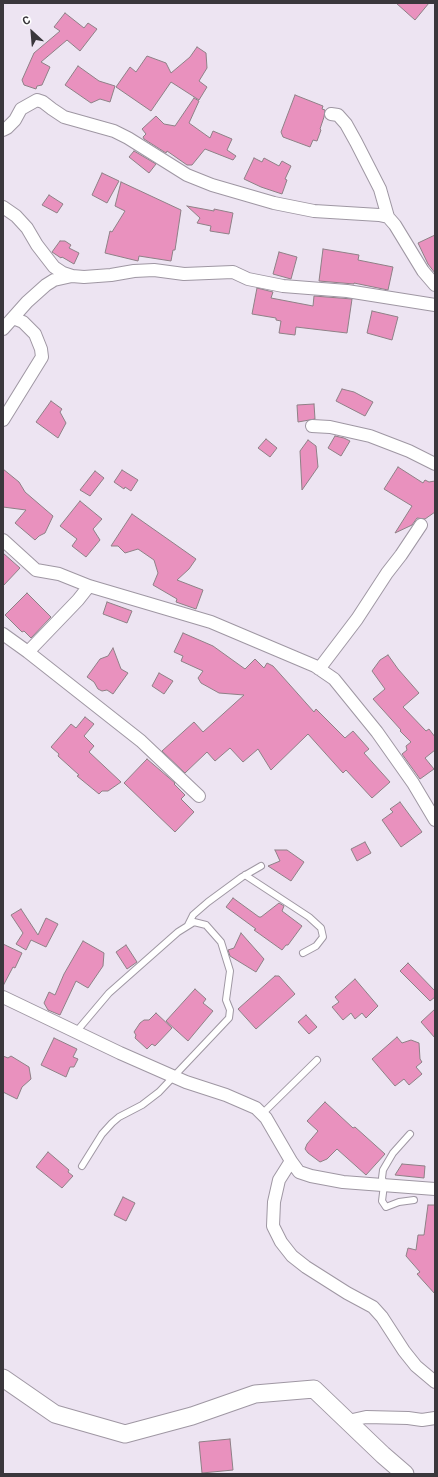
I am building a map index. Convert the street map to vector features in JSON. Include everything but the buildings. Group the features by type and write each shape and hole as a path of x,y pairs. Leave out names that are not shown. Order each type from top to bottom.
{"street":[{"path":"3,130 15,120 21,109 37,100 43,102 64,117 114,131 133,141 187,175 212,185 274,203 307,210 388,217"},
{"path":"331,114 338,115 346,124 380,189 388,217 395,225 423,271 435,285"},
{"path":"3,207 16,216 27,228 37,245 54,267 63,273 72,276 84,277 154,270 184,274 233,272 248,279 283,286 347,291 435,305"},
{"path":"3,329 46,285 54,280 72,276"},
{"path":"3,420 42,357 41,349 35,334 23,322 13,318"},
{"path":"312,426 330,426 370,436 410,451 435,464"},
{"path":"319,669 357,619 421,525"},
{"path":"3,540 36,570 59,574 89,586 211,622 319,669 334,679 377,732 413,783 435,820"},
{"path":"28,652 78,600 89,586"},
{"path":"3,634 28,652 140,741 199,796"},
{"path":"3,997 120,1054 174,1077 226,1095 256,1108 266,1118 299,1172 311,1176 343,1182 435,1189"},
{"path":"291,1161 279,1180 274,1202 273,1226 281,1242 292,1256 306,1267 372,1307 382,1317 404,1351 416,1366 435,1382"},
{"path":"3,1378 55,1414 125,1434 192,1416 255,1394 314,1389 405,1474"},
{"path":"348,1421 366,1417 408,1418 422,1420 435,1418"}],"lane":[{"path":"187,926 193,915 208,902 245,875 261,866"},
{"path":"245,875 266,888 291,907 309,917 321,928 323,937 316,946 303,953"},
{"path":"76,1032 109,994 178,932 187,926 194,922 206,925 221,942 230,971 226,1000 230,1010 229,1018 159,1092 142,1105 119,1117 112,1123 102,1134 82,1166"},
{"path":"262,1114 317,1060"},
{"path":"410,1134 393,1153 383,1170 382,1178 384,1185 382,1201 386,1207 399,1202 414,1200"}]}
